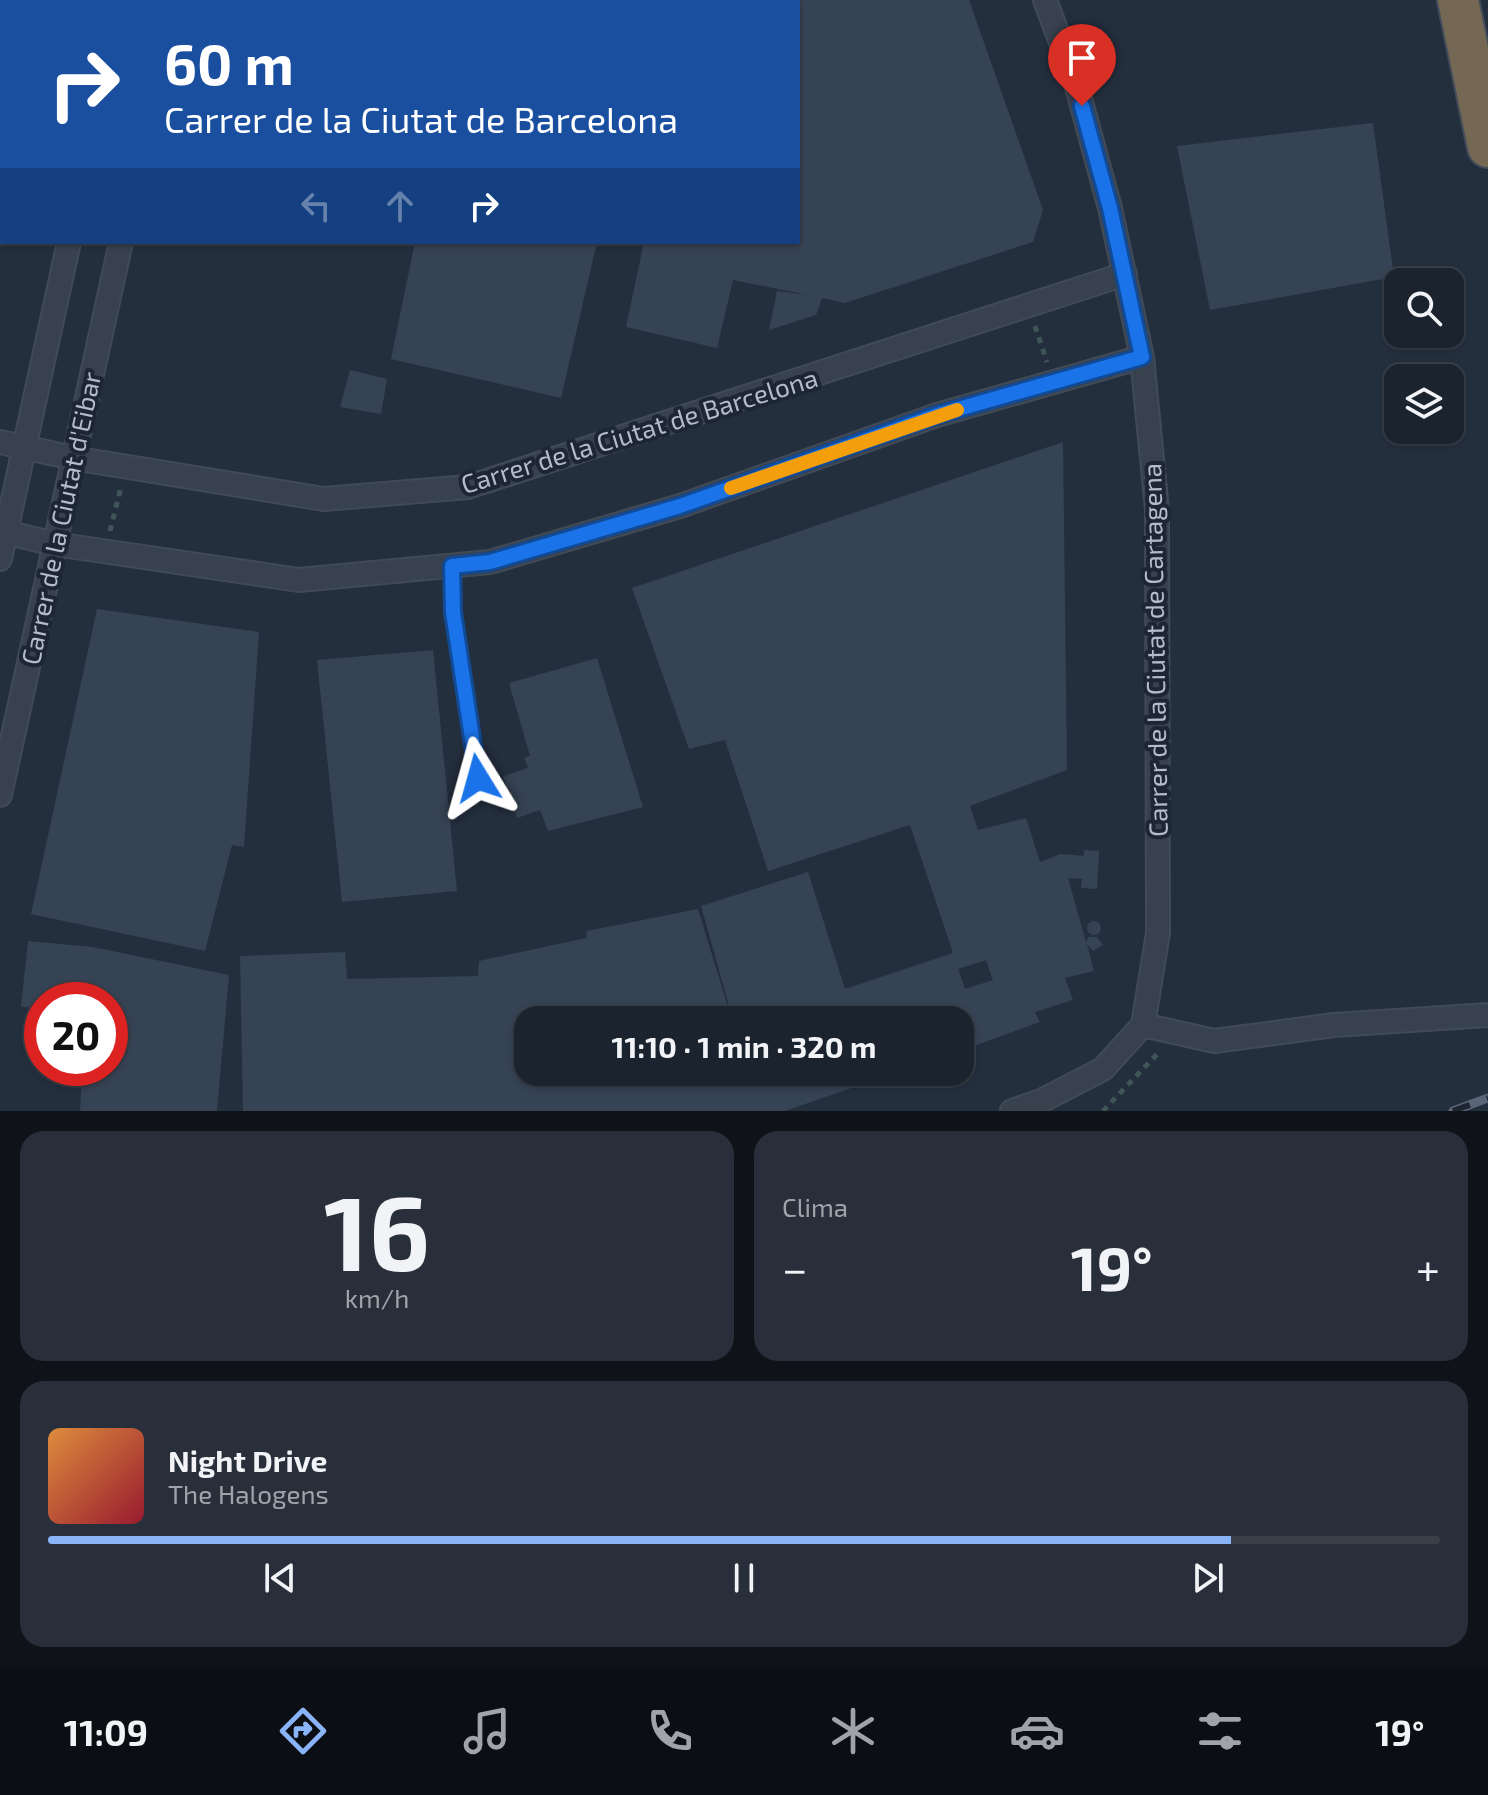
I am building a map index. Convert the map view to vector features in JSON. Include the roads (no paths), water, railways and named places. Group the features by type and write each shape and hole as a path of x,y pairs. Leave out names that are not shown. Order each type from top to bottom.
{"highway":[{"path":"1458,0 1488,147"}],"street":[{"name":"Carrer de la Ciutat de Cartagena","path":"1045,0 1075,80 1125,274 1142,357 1157,510 1158,933 1143,1025"},
{"name":"Carrer de la Ciutat d'Eibar","path":"0,559 3,532 69,244"},
{"name":"Carrer de la Ciutat d'Eibar","path":"0,795 121,244"},
{"name":"Carrer de la Ciutat de Barcelona","path":"0,442 73,458 324,499 468,487 1125,274"},
{"path":"3,532 55,544 299,580 490,562 680,506 937,415 1142,357"},
{"path":"1012,1111 1041,1101 1103,1069 1143,1025 1214,1041 1334,1025 1488,1015"}],"lane":[{"path":"452,566 453,612 478,778"}],"railway":[{"path":"1453,1111 1488,1098"}]}
